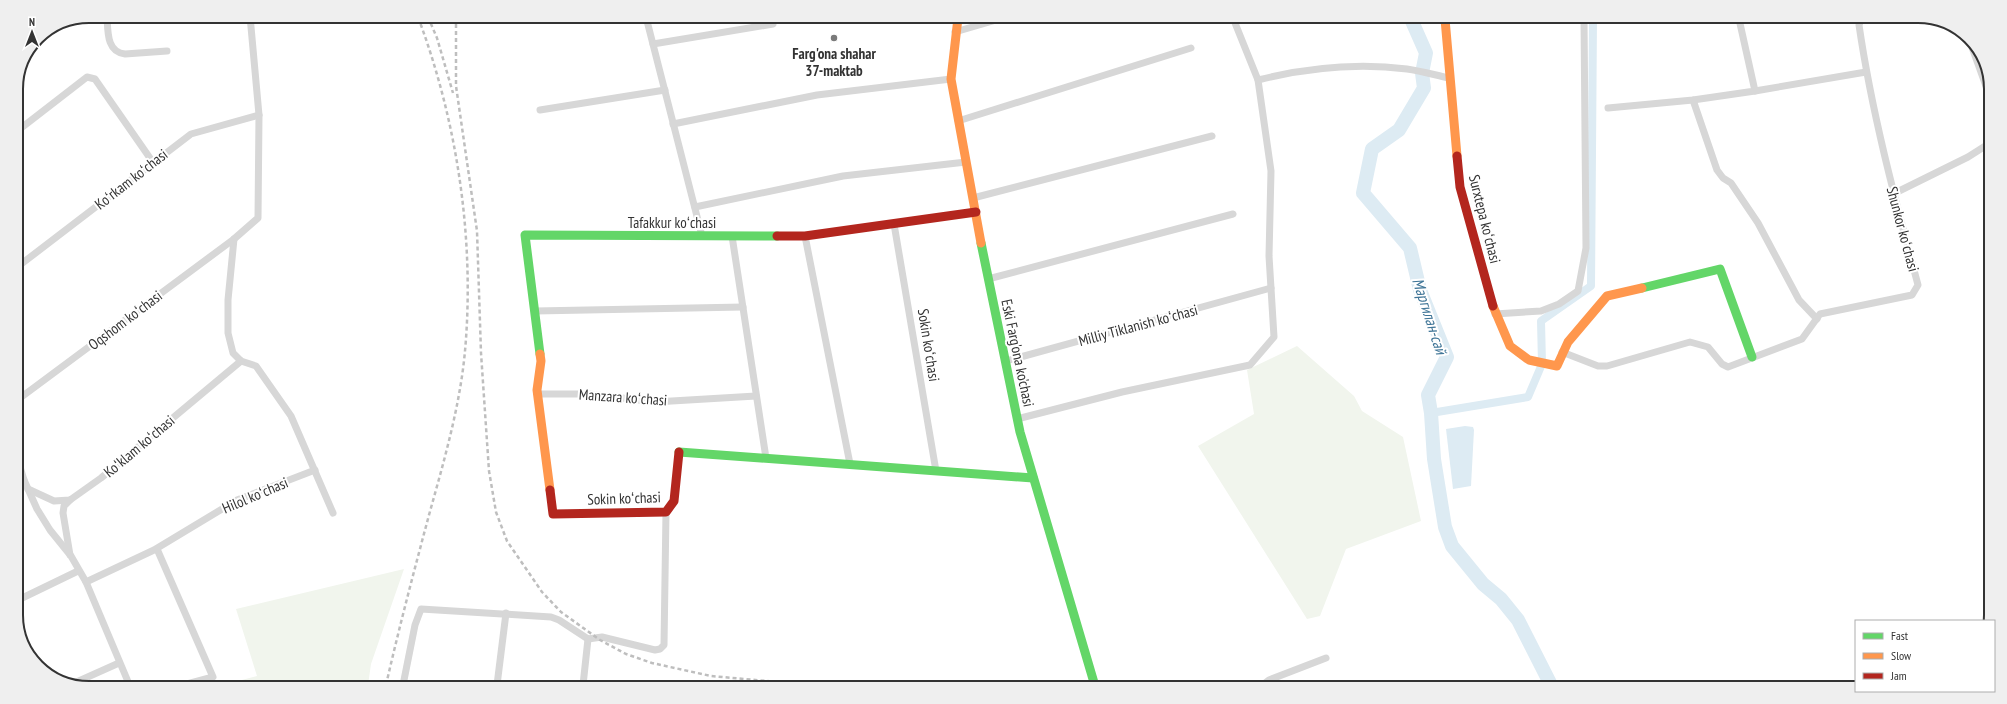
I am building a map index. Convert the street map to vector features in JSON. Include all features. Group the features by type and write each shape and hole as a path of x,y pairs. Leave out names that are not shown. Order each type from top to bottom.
{"street":[{"path":"108,23 110,44 119,52 125,54 167,51"},
{"name":"Oqshom koʻchasi","path":"23,396 234,239 258,218 259,115 251,23"},
{"path":"648,23 702,236"},
{"name":"Eski Farg'ona ko'chasi","path":"957,23 951,78 988,279 1018,419 1033,478 1094,681"},
{"path":"955,32 986,23"},
{"path":"1018,419 1122,392 1250,365 1274,337 1269,256 1271,171 1258,80 1235,23"},
{"name":"Surxtepa koʻchasi","path":"1445,23 1449,78 1460,187 1496,314 1510,346 1533,361 1557,366 1562,352"},
{"path":"1496,314 1541,311 1559,304 1578,291 1586,248 1584,23"},
{"path":"1741,23 1754,91"},
{"name":"Shunkor koʻchasi","path":"1816,319 1820,314 1912,295 1918,285 1893,194 1866,72 1860,23"},
{"path":"653,44 774,24"},
{"path":"958,121 1191,48"},
{"path":"1976,57 1983,79"},
{"path":"1258,80 1290,72 1331,68 1387,67 1449,78"},
{"path":"1608,108 1693,100 1866,72"},
{"path":"23,127 87,77 95,79 152,161"},
{"path":"673,124 817,96 951,78"},
{"path":"540,110 665,90"},
{"path":"1693,100 1717,170 1723,178 1731,183 1758,223 1799,300 1816,319 1802,339 1728,367 1722,364 1708,347 1690,342 1607,366 1598,366 1562,352 1582,324 1607,296 1720,269 1752,357"},
{"name":"Koʻrkam koʻchasi","path":"23,262 152,161 191,134 259,115"},
{"path":"973,198 1212,136"},
{"path":"1893,194 1968,157 1984,146"},
{"path":"695,207 843,176 966,162"},
{"name":"Tafakkur koʻchasi","path":"537,394 541,361 525,235 805,236 976,212"},
{"path":"988,279 1233,214"},
{"name":"Sokin koʻchasi","path":"894,224 936,471"},
{"path":"732,236 766,458"},
{"path":"805,236 850,464"},
{"path":"234,239 228,300 228,333 233,353 241,361 256,366 291,416 333,513"},
{"name":"Milliy Tiklanish koʻchasi","path":"1006,361 1271,288"},
{"path":"535,311 743,307"},
{"name":"Koʻklam koʻchasi","path":"70,500 101,478 241,361"},
{"name":"Sokin koʻchasi","path":"537,394 553,514 666,512 674,501 678,452 1033,478"},
{"name":"Manzara koʻchasi","path":"537,394 589,394 655,402 756,396"},
{"name":"Hilol koʻchasi","path":"86,582 157,549 237,500 315,470"},
{"path":"23,477 50,530 71,556 78,571 86,582 128,681"},
{"path":"28,489 54,501 70,500"},
{"path":"70,500 64,506 63,513 71,556"},
{"path":"404,681 415,625 421,609 506,613 556,618 588,639 602,637 654,650 660,650 664,646 666,512"},
{"path":"157,549 213,677 198,681"},
{"path":"23,598 78,571"},
{"path":"498,681 506,613"},
{"path":"583,681 588,639"},
{"path":"1268,681 1326,658"},
{"path":"80,680 119,662"}],"shaded area":[{"path":"1297,346 1354,396 1362,411 1403,437 1421,521 1346,549 1320,616 1307,619 1198,446 1254,414 1247,370"},
{"path":"1465,426 1473,427 1474,430 1471,486 1453,489 1446,429"},
{"path":"404,569 371,664 369,681 238,681 257,676 236,609"}],"waterway":[{"name":"Маргилан-сай","path":"1413,23 1426,53 1422,73 1424,88 1399,130 1372,149 1363,193 1410,248 1420,290 1447,357 1428,395 1431,413 1434,459 1445,527 1452,546 1483,584 1501,599 1518,620 1549,681"},
{"path":"1431,413 1528,397 1542,364 1541,321 1591,286 1593,23"}],"railway":[{"path":"387,681 423,536 446,454 463,372 465,351 467,266 465,224 460,181 453,139 443,97 432,57 420,23"},
{"path":"431,23 437,38 453,93"},
{"path":"456,23 456,86 477,231 481,353 489,471 496,512 507,541 542,592 561,612 600,640 626,654 652,663 711,676 766,681"}],"traffic: fast":[{"path":"540,354 525,235 777,236"},
{"path":"981,243 1020,432 1094,681"},
{"path":"1642,288 1720,269 1752,357"},
{"path":"679,452 1033,478"}],"traffic: slow":[{"path":"957,23 951,79 981,243"},
{"path":"1445,23 1457,156"},
{"path":"1493,306 1510,346 1529,360 1557,366 1568,342 1607,296 1642,288"},
{"path":"540,354 541,361 537,390 550,490"}],"traffic: jam":[{"path":"1457,156 1460,187 1493,306"},
{"path":"777,236 805,236 976,212"},
{"path":"550,490 553,514 666,512 674,501 679,452"}],"place":[{"name":"Farg'ona shahar 37-maktab","path":"834,38"}]}
